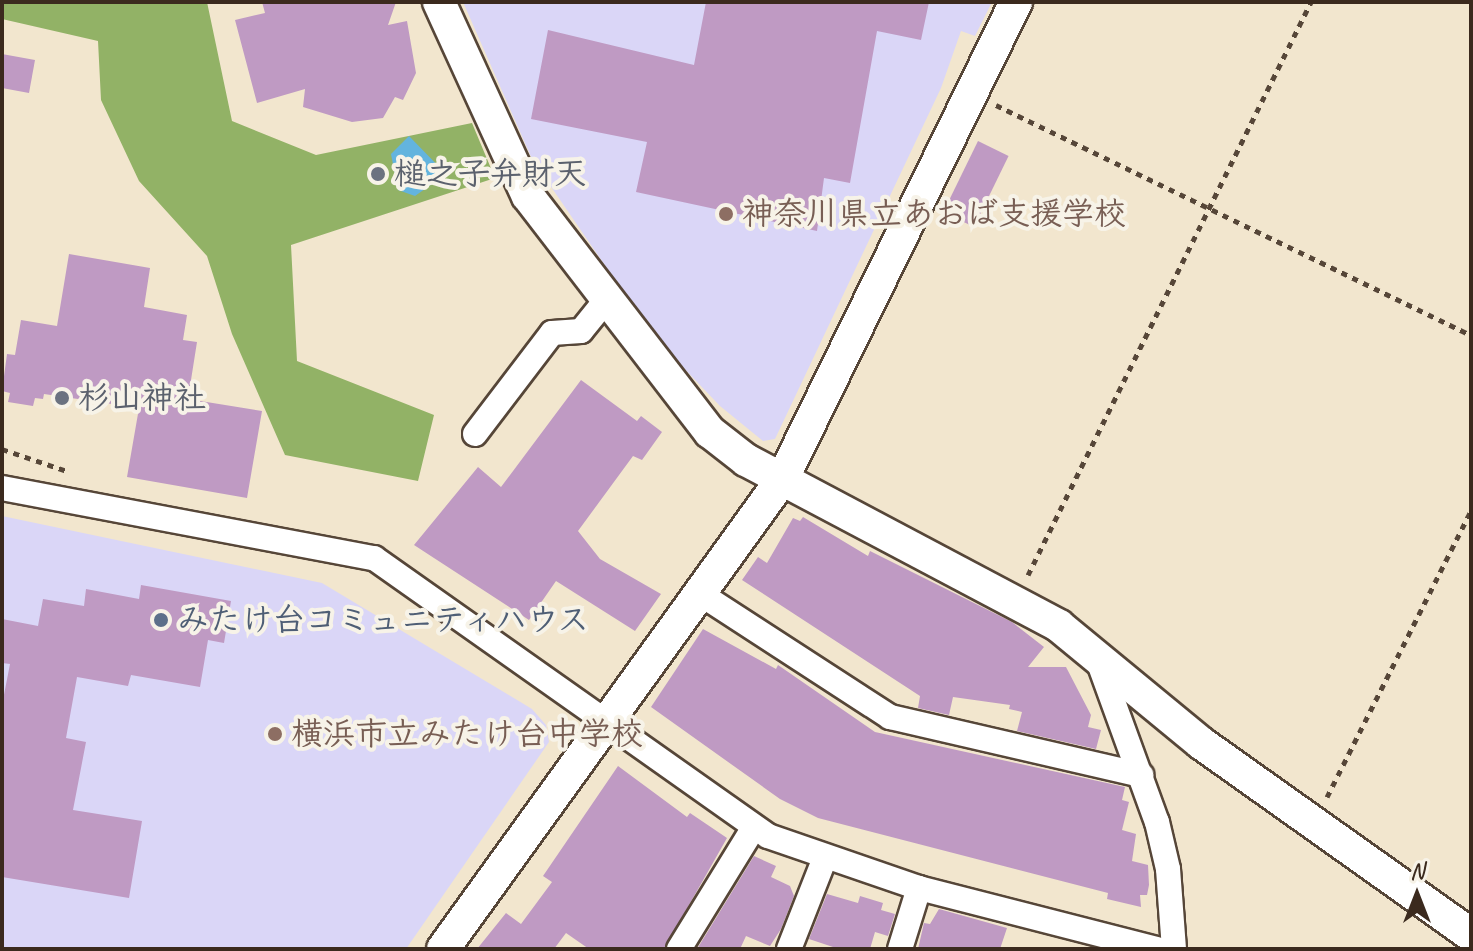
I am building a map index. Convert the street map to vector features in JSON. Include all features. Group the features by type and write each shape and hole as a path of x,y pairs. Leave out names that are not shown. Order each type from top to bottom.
{"street":[{"path":"439,2 528,196 710,432 746,460 1059,626 1099,663 1471,935"},
{"path":"443,949 783,478 1016,2"},
{"path":"475,434 552,333 581,331 606,300"},
{"path":"2,488 374,558 754,827 824,860 919,888 1156,949"},
{"path":"699,593 890,717 1141,775"},
{"path":"1099,663 1141,775 1168,869 1174,949"},
{"path":"679,949 754,827"},
{"path":"789,949 824,860"},
{"path":"900,949 919,888"}],"path":[{"path":"1016,601 1311,2"},
{"path":"973,94 1471,335"},
{"path":"1314,823 1471,511"}],"shaded area":[{"name":"神奈川県立あおば支援学校","path":"463,2 992,2 975,36 961,31 941,88 775,439 763,441 720,406 654,337 532,159"},
{"name":"横浜市立みたけ台中学校","path":"2,516 322,583 532,709 546,725 549,742 406,949 2,949"}],"green space":[{"path":"2,2 207,2 232,121 316,155 472,123 495,178 291,245 297,361 434,415 418,481 285,455 232,334 207,256 139,181 101,100 98,41 2,19"}],"water":[{"path":"409,136 446,174 415,196 398,190 391,154"}],"building":[{"path":"262,2 396,2 388,25 407,21 416,73 403,100 395,97 383,118 352,122 303,107 305,89 257,103 235,20 265,13"},
{"path":"706,2 929,2 921,40 877,31 850,183 824,178 817,231 636,192 647,142 531,119 548,30 694,65"},
{"path":"2,54 35,60 29,93 2,88"},
{"path":"978,141 1009,156 974,227 943,212"},
{"path":"69,254 150,268 144,307 187,315 183,340 197,342 188,399 262,411 247,498 127,477 139,408 44,394 43,399 35,398 33,406 8,402 10,393 2,391 7,354 15,355 21,320 57,326"},
{"path":"581,380 637,421 641,416 662,432 642,460 633,456 578,531 600,559 661,594 635,631 556,581 529,620 414,545 478,467 501,487"},
{"path":"803,517 868,556 870,551 1012,622 1044,647 1028,667 1066,667 1091,715 1088,727 1101,730 1096,749 1017,731 1022,712 1009,709 1010,705 953,697 949,715 918,708 920,696 742,580 758,557 767,563 793,518 800,521"},
{"path":"141,585 231,601 224,643 208,640 200,687 131,675 128,686 77,677 66,738 86,742 73,810 142,821 129,898 2,877 2,705 10,664 2,663 2,619 38,626 43,599 84,606 86,589 139,599"},
{"path":"703,629 776,669 778,665 875,732 1125,787 1122,800 1129,802 1122,830 1136,834 1132,861 1148,865 1149,885 1147,895 1140,895 1141,907 1107,899 1108,893 818,818 780,799 651,707"},
{"path":"618,766 687,817 690,813 727,838 664,949 589,949 566,933 554,949 477,949 506,913 521,924 552,882 543,876"},
{"path":"754,856 776,866 771,877 790,886 794,896 781,929 770,946 746,936 740,949 697,949"},
{"path":"827,894 858,903 860,896 883,903 881,910 895,914 888,936 875,932 870,949 839,949 809,939"},
{"path":"939,909 1007,928 1000,949 918,949 924,923 930,924"}],"place":[{"name":"槌之子弁財天","path":"378,174"},
{"name":"神奈川県立あおば支援学校","path":"726,214"},
{"name":"杉山神社","path":"62,398"},
{"name":"みたけ台コミュニティハウス","path":"161,620"},
{"name":"横浜市立みたけ台中学校","path":"275,734"}]}
